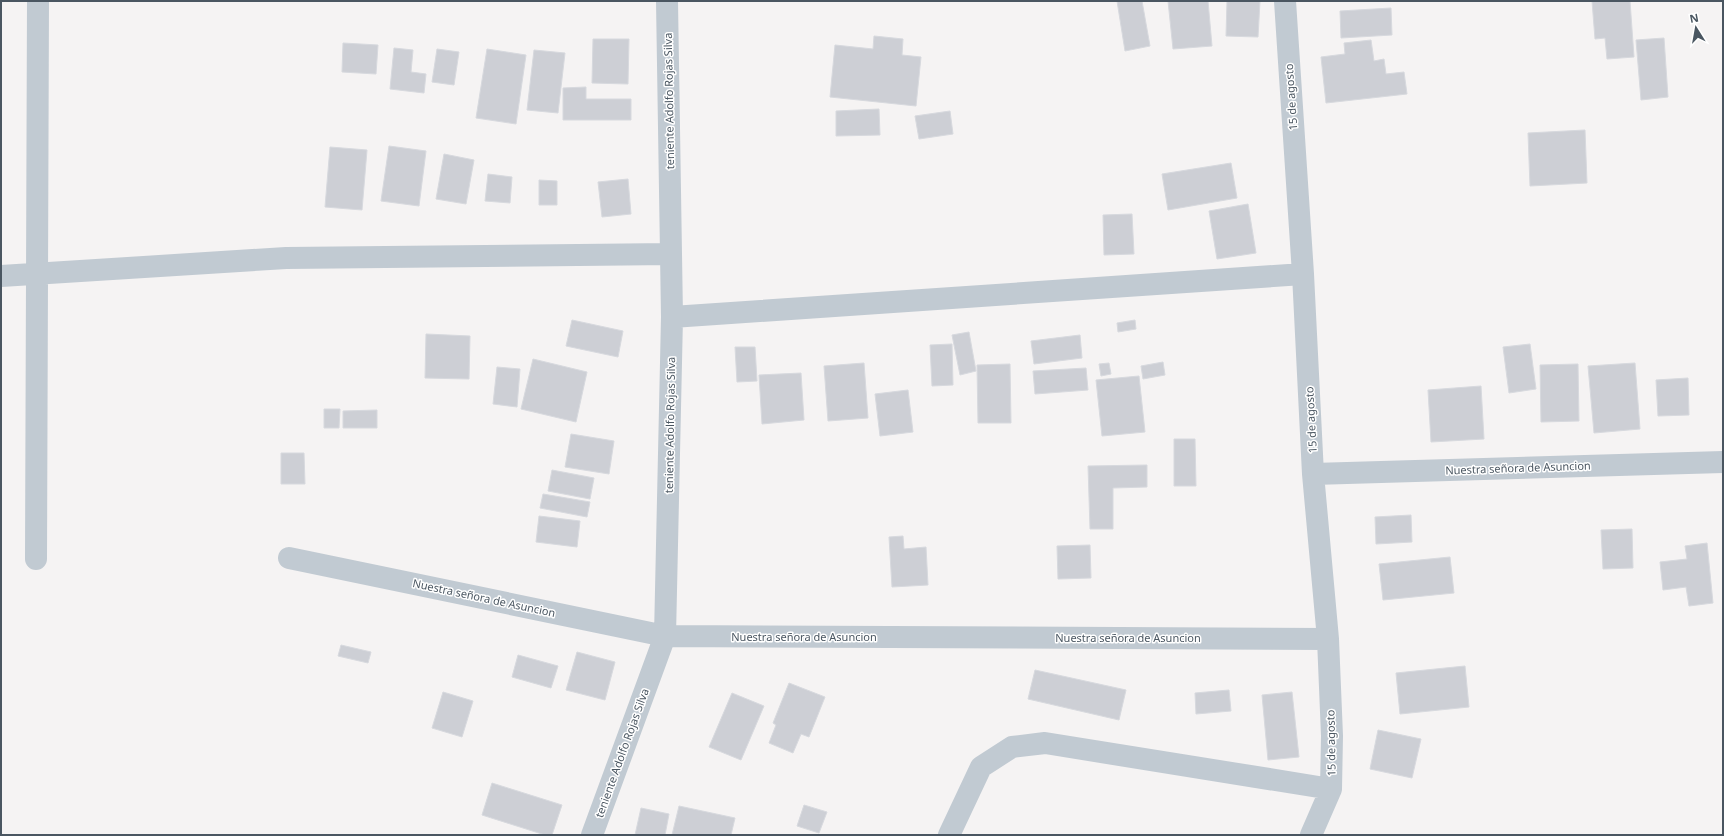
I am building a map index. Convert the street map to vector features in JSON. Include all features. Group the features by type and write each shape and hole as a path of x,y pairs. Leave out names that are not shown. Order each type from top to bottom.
{"street":[{"path":"36,559 38,1"},
{"name":"teniente Adolfo Rojas Silva","path":"592,835 665,636 672,316 667,1"},
{"name":"15 de agosto","path":"1285,1 1303,274 1313,474 1328,639 1332,736 1331,789 1311,835"},
{"path":"1,276 286,258 671,254"},
{"path":"672,316 1303,274"},
{"name":"Nuestra señora de Asuncion","path":"1313,474 1723,462"},
{"name":"Nuestra señora de Asuncion","path":"289,558 665,636 1328,639"},
{"path":"949,835 981,767 1012,747 1045,743 1331,789"}],"building":[{"path":"1117,1 1142,1 1150,46 1125,51"},
{"path":"1168,1 1208,1 1212,46 1173,49"},
{"path":"1227,1 1260,1 1258,37 1226,36"},
{"path":"1592,1 1630,1 1634,57 1607,59 1605,38 1595,39"},
{"path":"1391,8 1392,35 1341,38 1340,11"},
{"path":"874,36 903,39 902,55 921,57 916,106 830,97 835,45 873,49"},
{"path":"1664,38 1668,97 1641,100 1636,40"},
{"path":"593,39 629,39 628,84 592,83"},
{"path":"1371,40 1374,61 1384,59 1386,74 1404,72 1407,94 1326,103 1321,57 1345,54 1344,43"},
{"path":"343,43 378,45 376,74 342,72"},
{"path":"394,48 413,50 411,72 426,74 424,93 390,89"},
{"path":"437,49 459,52 454,85 432,82"},
{"path":"487,49 526,55 516,124 476,118"},
{"path":"534,50 565,53 558,113 527,110"},
{"path":"586,87 586,99 631,99 631,120 563,120 563,88"},
{"path":"879,109 880,135 836,136 836,111"},
{"path":"950,111 953,134 919,139 915,116"},
{"path":"1585,130 1587,183 1530,186 1528,133"},
{"path":"389,146 426,151 419,206 381,201"},
{"path":"330,147 367,150 362,210 325,207"},
{"path":"444,154 474,160 466,204 436,199"},
{"path":"1231,163 1237,198 1168,210 1162,174"},
{"path":"488,174 512,177 510,203 485,201"},
{"path":"628,179 631,214 602,217 598,182"},
{"path":"539,180 557,181 557,205 539,205"},
{"path":"1248,204 1256,253 1217,259 1209,211"},
{"path":"1132,214 1134,254 1104,255 1103,215"},
{"path":"572,320 623,331 618,357 566,346"},
{"path":"1135,320 1136,329 1118,332 1117,323"},
{"path":"969,332 976,371 960,375 952,335"},
{"path":"426,334 470,336 469,379 425,378"},
{"path":"1080,335 1082,358 1034,364 1031,341"},
{"path":"952,344 953,385 932,386 930,345"},
{"path":"1530,344 1536,389 1509,393 1503,347"},
{"path":"735,347 755,347 757,381 737,382"},
{"path":"533,359 587,372 576,422 521,409"},
{"path":"1163,362 1165,375 1143,379 1141,366"},
{"path":"864,363 868,418 828,421 824,366"},
{"path":"1109,363 1111,374 1101,376 1099,364"},
{"path":"1635,363 1640,429 1594,433 1588,366"},
{"path":"1010,364 1011,423 978,423 977,365"},
{"path":"1578,364 1579,421 1541,422 1540,365"},
{"path":"497,367 520,369 517,407 493,404"},
{"path":"1086,368 1088,390 1035,394 1033,371"},
{"path":"801,373 804,420 762,424 759,375"},
{"path":"1139,376 1145,432 1102,436 1096,380"},
{"path":"1688,378 1689,415 1658,416 1656,380"},
{"path":"1481,386 1484,439 1431,442 1428,390"},
{"path":"908,390 913,432 880,436 875,394"},
{"path":"324,409 340,409 339,428 324,428"},
{"path":"377,410 377,428 343,428 343,411"},
{"path":"571,434 614,441 609,474 565,467"},
{"path":"1174,439 1195,439 1196,486 1174,486"},
{"path":"281,453 304,453 305,484 281,484"},
{"path":"1147,465 1147,487 1113,488 1113,529 1090,529 1088,466"},
{"path":"552,470 594,478 590,499 548,491"},
{"path":"543,494 590,502 587,517 540,508"},
{"path":"1411,515 1412,542 1376,544 1375,517"},
{"path":"539,516 580,521 577,547 536,542"},
{"path":"1632,529 1633,568 1603,569 1601,530"},
{"path":"903,536 904,549 926,547 928,585 892,587 889,537"},
{"path":"1707,543 1713,603 1689,606 1686,587 1663,590 1660,562 1687,559 1685,546"},
{"path":"1090,545 1091,578 1058,579 1057,546"},
{"path":"1450,557 1454,593 1383,600 1379,564"},
{"path":"341,645 371,652 368,663 338,656"},
{"path":"577,652 615,662 605,700 566,690"},
{"path":"518,655 558,666 551,688 512,677"},
{"path":"1465,666 1469,707 1400,714 1396,673"},
{"path":"1035,670 1126,690 1119,720 1028,699"},
{"path":"789,683 825,697 809,737 801,734 793,753 769,743 776,725 773,723"},
{"path":"1229,690 1231,711 1196,714 1195,693"},
{"path":"443,692 473,701 462,737 432,728"},
{"path":"1292,692 1299,757 1268,760 1262,695"},
{"path":"732,693 764,706 741,760 709,747"},
{"path":"1378,730 1421,739 1412,778 1370,769"},
{"path":"492,783 562,805 552,835 545,835 482,815"},
{"path":"804,805 827,812 819,833 797,826"},
{"path":"679,806 735,818 731,835 672,835"},
{"path":"641,808 669,814 665,835 635,835"}]}
